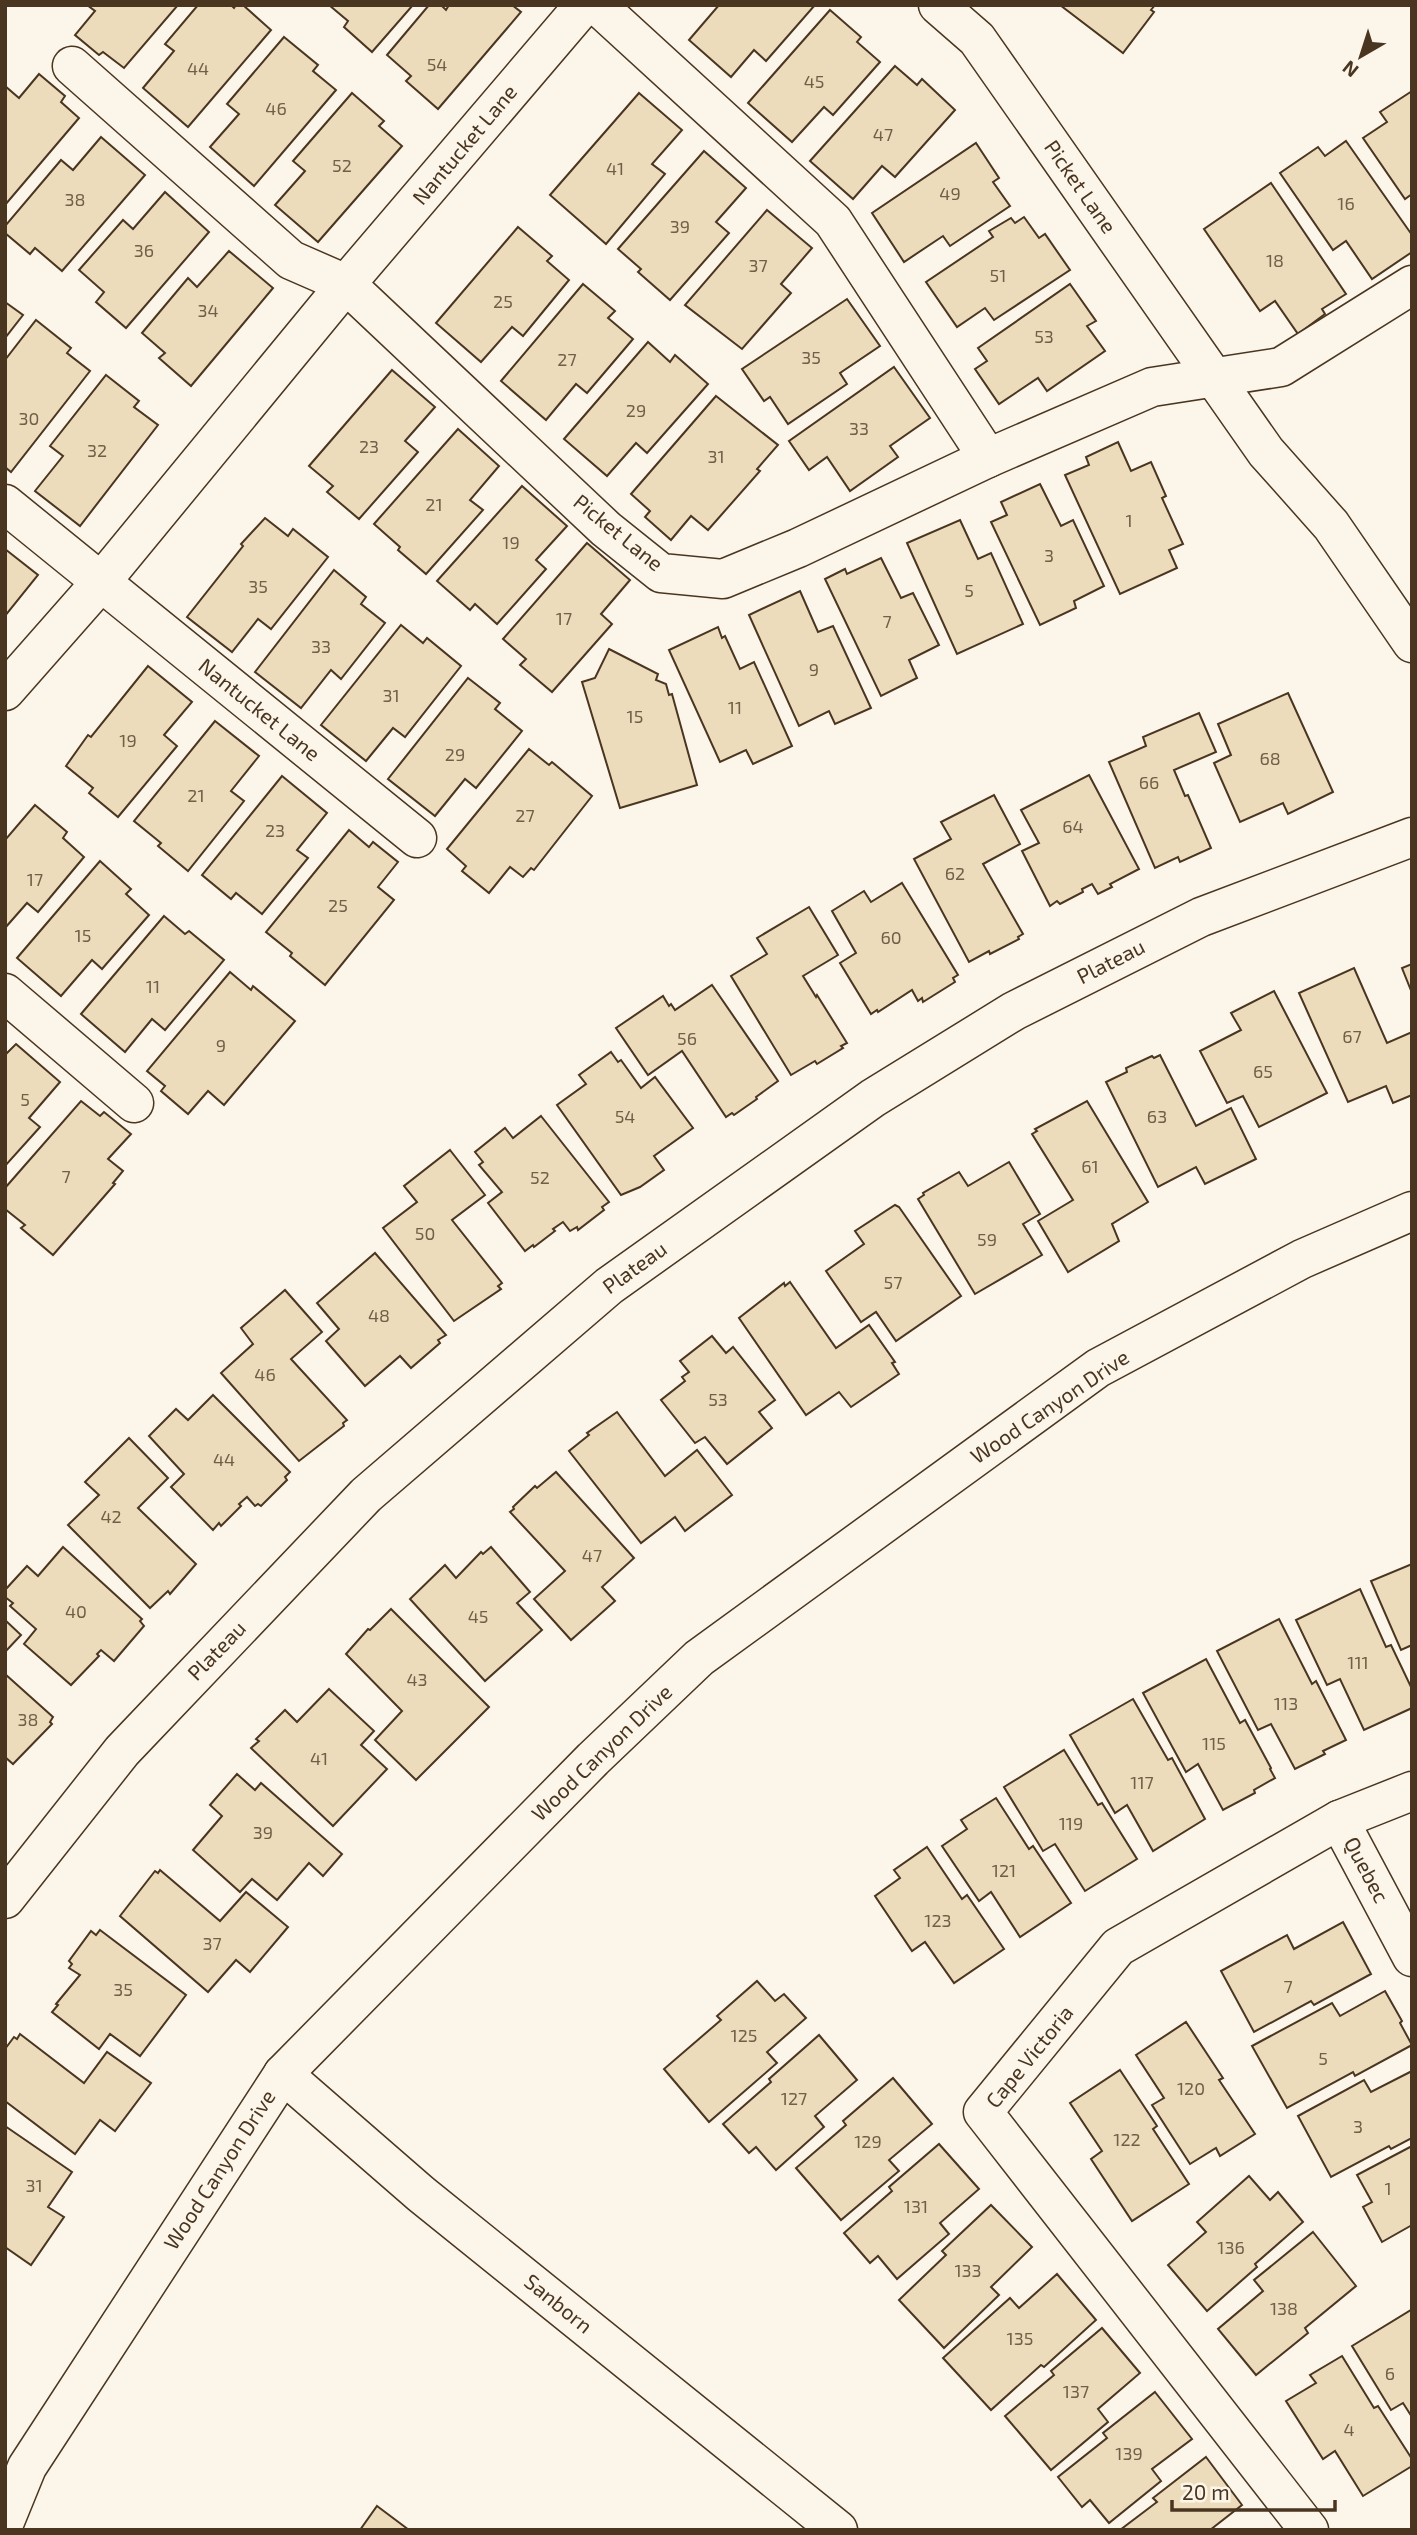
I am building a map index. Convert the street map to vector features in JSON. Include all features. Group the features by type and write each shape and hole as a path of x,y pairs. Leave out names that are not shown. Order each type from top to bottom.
{"street":[{"name":"Nantucket Lane","path":"5,691 101,582 346,284 584,5"},
{"path":"597,5 832,221 988,458"},
{"name":"Picket Lane","path":"938,5 977,39 1266,452 1331,525 1407,636"},
{"path":"72,66 291,260 346,284"},
{"name":"Picket Lane","path":"346,284 606,529 661,573 723,579 798,548 988,458 1152,387 1280,368 1412,285"},
{"name":"Nantucket Lane","path":"5,504 417,838"},
{"name":"Plateau","path":"5,1899 121,1751 366,1494 609,1286 873,1098 1014,1011 1201,917 1412,837"},
{"path":"5,993 134,1103"},
{"name":"Wood Canyon Drive","path":"5,2521 16,2461 283,2074 593,1759 699,1658 1098,1368 1302,1259 1412,1211"},
{"name":"Cape Victoria","path":"1309,2530 983,2112 1118,1947 1339,1820 1412,1791"},
{"name":"Quebec","path":"1339,1820 1412,1957"},
{"name":"Sanborn","path":"283,2074 421,2194 838,2530"}],"building":[{"path":"87,5 178,5 124,68 103,52 99,55 75,35 95,11"},
{"path":"198,5 231,5 234,8 236,5 243,5 271,30 188,127 143,88 174,51 165,44"},
{"path":"329,5 413,5 372,52 344,27 348,21"},
{"path":"429,5 441,5 446,10 449,5 512,5 521,12 438,109 406,81 411,76 387,55"},
{"path":"719,5 815,5 766,61 754,50 731,77 689,40"},
{"path":"1060,5 1155,5 1151,10 1154,12 1123,53"},
{"path":"830,10 861,37 857,42 880,62 833,115 824,107 792,142 748,103"},
{"path":"284,37 318,65 313,71 336,90 254,186 210,147 239,114 227,104"},
{"path":"895,66 917,85 922,79 955,110 895,177 882,166 853,199 810,161"},
{"path":"39,74 65,96 61,102 79,118 5,205 5,86 19,98"},
{"path":"1412,91 1412,194 1405,199 1363,138 1387,122 1380,112"},
{"path":"352,93 384,121 379,126 402,146 318,242 275,205 305,171 293,161"},
{"path":"639,93 682,130 652,164 665,174 606,244 550,195"},
{"path":"101,137 145,175 62,271 35,248 30,254 5,233 5,226 61,160 73,170"},
{"path":"1346,141 1412,235 1412,252 1372,279 1346,241 1333,250 1280,173 1318,147 1325,156"},
{"path":"976,143 999,178 993,182 1010,206 950,246 943,236 904,262 872,213"},
{"path":"704,151 746,188 716,222 729,233 670,300 638,272 641,269 618,249"},
{"path":"1271,183 1346,294 1322,309 1325,314 1298,334 1275,301 1260,311 1204,229"},
{"path":"165,192 209,232 126,328 96,302 104,292 79,270 123,220 133,229"},
{"path":"767,210 812,248 781,284 791,293 742,349 685,305"},
{"path":"1024,217 1039,238 1045,234 1070,270 994,320 985,308 957,327 926,282 993,237 989,231 1011,218 1015,223"},
{"path":"518,227 552,256 547,261 569,280 523,336 512,327 481,362 436,323"},
{"path":"229,251 273,288 191,386 159,358 165,353 142,333 188,278 197,287"},
{"path":"583,284 615,311 608,318 633,339 587,393 576,384 546,420 501,381"},
{"path":"1070,284 1096,321 1087,326 1105,351 1047,391 1038,378 999,404 975,369 987,361 978,348"},
{"path":"847,299 880,346 840,373 847,384 788,424 770,397 764,401 742,369"},
{"path":"5,302 23,315 5,338"},
{"path":"36,320 71,348 67,353 90,371 11,472 5,467 5,360"},
{"path":"648,342 670,362 675,355 708,384 647,453 636,443 607,476 564,439"},
{"path":"894,367 930,418 890,446 898,457 850,491 827,457 809,470 789,441"},
{"path":"392,370 435,407 405,441 418,452 359,519 327,492 333,486 309,466"},
{"path":"106,375 139,401 134,407 158,425 80,526 35,491 63,456 50,446"},
{"path":"716,396 778,445 757,469 760,471 708,530 691,516 671,540 645,517 650,511 631,494"},
{"path":"458,429 499,466 470,500 483,510 426,574 398,550 400,547 374,524"},
{"path":"1118,442 1131,471 1151,462 1166,496 1162,498 1183,544 1169,550 1177,568 1120,594 1065,475 1089,465 1086,457"},
{"path":"1040,484 1061,526 1073,520 1104,586 1074,601 1076,608 1040,625 991,522 1007,515 1001,502"},
{"path":"522,486 567,526 536,560 546,569 497,624 475,604 470,610 437,581"},
{"path":"265,518 288,536 293,529 328,557 271,629 258,619 232,652 187,617 243,546 241,544"},
{"path":"960,520 978,559 991,553 1023,624 957,654 907,543"},
{"path":"587,543 630,580 601,614 612,624 552,692 520,665 526,659 503,639"},
{"path":"5,549 38,575 5,616"},
{"path":"881,558 901,598 913,593 939,645 909,660 917,678 881,696 825,579 845,569 847,574"},
{"path":"334,570 366,597 361,604 385,623 341,679 331,670 301,708 255,672"},
{"path":"800,591 818,632 833,626 871,708 835,724 829,711 799,726 749,615"},
{"path":"401,625 423,643 427,638 461,666 405,737 393,728 366,761 321,725"},
{"path":"718,627 740,669 754,662 792,746 753,764 746,750 720,762 669,650"},
{"path":"609,649 658,674 656,680 666,684 669,695 672,694 697,785 620,808 582,682 595,678"},
{"path":"148,666 192,702 164,735 177,746 118,817 89,793 93,788 66,766 88,735 91,737"},
{"path":"468,678 500,703 495,709 522,731 476,788 465,779 435,816 388,779"},
{"path":"1288,693 1333,792 1288,814 1283,803 1240,822 1214,763 1231,755 1218,724"},
{"path":"1199,713 1216,752 1174,770 1211,848 1180,862 1178,857 1155,868 1109,762 1146,746 1143,737"},
{"path":"215,721 259,756 231,791 244,801 188,871 158,846 161,843 134,821"},
{"path":"529,749 549,765 552,762 592,796 534,870 531,868 523,877 510,867 489,893 462,871 466,866 447,849"},
{"path":"1089,775 1139,869 1110,884 1112,887 1098,894 1092,884 1082,889 1083,892 1050,906 1022,851 1039,843 1021,810"},
{"path":"282,776 327,813 297,850 308,858 262,914 236,893 231,899 202,875"},
{"path":"994,795 1020,844 983,864 1023,934 1019,939 969,962 914,859 951,839 941,822"},
{"path":"35,805 67,832 63,838 84,857 38,912 27,903 5,928 5,840"},
{"path":"349,830 369,847 373,842 398,862 378,887 394,900 325,985 266,932"},
{"path":"100,861 131,889 126,894 149,915 102,969 92,960 61,996 17,958"},
{"path":"902,883 958,975 953,978 955,982 923,1002 922,998 918,1001 912,990 871,1014 840,963 856,953 832,911 864,891 871,902"},
{"path":"809,907 838,955 803,976 847,1043 817,1064 815,1061 791,1075 731,976 767,954 757,938"},
{"path":"164,916 185,934 189,931 224,960 165,1030 152,1019 125,1052 81,1014"},
{"path":"1412,964 1412,993 1402,968"},
{"path":"1354,968 1387,1043 1412,1032 1412,1095 1393,1103 1386,1086 1348,1102 1299,993"},
{"path":"230,972 251,990 253,986 295,1021 224,1105 208,1091 188,1114 161,1091 165,1086 147,1071"},
{"path":"712,985 778,1081 734,1115 732,1113 726,1117 682,1051 648,1075 616,1028 663,996 675,1010"},
{"path":"1274,991 1327,1093 1259,1127 1243,1096 1227,1103 1200,1051 1241,1030 1231,1013"},
{"path":"16,1044 60,1082 29,1118 40,1127 5,1166 5,1055"},
{"path":"611,1052 618,1062 621,1060 641,1088 655,1077 693,1128 654,1156 664,1170 640,1187 621,1195 557,1105 586,1084 579,1075"},
{"path":"1160,1055 1196,1126 1231,1108 1256,1159 1205,1184 1196,1167 1158,1187 1106,1082 1127,1072 1126,1068"},
{"path":"81,1101 100,1116 104,1112 131,1134 108,1159 123,1171 113,1183 115,1184 53,1255 21,1228 25,1225 5,1209 5,1188"},
{"path":"1087,1101 1148,1202 1112,1224 1119,1241 1068,1272 1038,1221 1073,1200 1032,1134 1037,1131 1035,1129"},
{"path":"541,1116 609,1202 602,1207 604,1210 578,1230 577,1227 570,1231 563,1222 553,1229 555,1231 525,1251 488,1203 502,1192 479,1165 483,1162 475,1152 505,1128 513,1138"},
{"path":"450,1150 485,1195 452,1220 502,1283 498,1286 501,1289 454,1321 383,1228 417,1202 404,1186"},
{"path":"1009,1162 1040,1214 1023,1224 1042,1255 975,1294 918,1199 923,1193 959,1172 968,1186"},
{"path":"895,1205 961,1296 896,1341 876,1312 861,1322 826,1271 864,1244 855,1231"},
{"path":"375,1253 446,1335 411,1368 400,1356 365,1386 326,1341 339,1329 317,1303"},
{"path":"790,1282 836,1348 869,1325 895,1362 892,1363 899,1374 851,1407 839,1392 806,1415 739,1318 784,1283 785,1286"},
{"path":"285,1290 322,1332 291,1359 347,1420 343,1423 344,1426 299,1461 221,1373 253,1344 241,1328"},
{"path":"712,1336 726,1353 733,1347 775,1400 759,1412 772,1428 727,1464 705,1437 695,1443 661,1400 685,1381 682,1377 689,1372 680,1361"},
{"path":"213,1395 290,1472 285,1477 287,1480 261,1506 255,1506 247,1497 221,1526 219,1523 213,1530 171,1487 184,1474 149,1436 176,1409 188,1420"},
{"path":"617,1412 665,1476 697,1450 732,1495 685,1531 675,1517 641,1543 569,1451 589,1435 587,1433"},
{"path":"129,1438 168,1478 138,1508 196,1564 170,1594 168,1591 150,1608 68,1525 99,1495 85,1482"},
{"path":"556,1472 634,1558 602,1587 615,1601 571,1640 534,1599 565,1571 510,1512 535,1486 537,1488"},
{"path":"63,1547 142,1619 140,1621 144,1626 114,1661 101,1650 97,1654 99,1656 71,1685 24,1644 36,1629 10,1606 13,1603 5,1597 5,1590 27,1566 38,1576"},
{"path":"491,1547 530,1592 517,1603 542,1630 485,1681 410,1599 445,1565 456,1578 481,1552 483,1554"},
{"path":"1412,1564 1412,1645 1401,1650 1371,1581"},
{"path":"1360,1589 1386,1647 1391,1645 1412,1689 1412,1708 1364,1730 1340,1679 1327,1685 1296,1620"},
{"path":"391,1609 489,1707 416,1780 375,1740 402,1711 346,1654 368,1629"},
{"path":"1279,1619 1312,1684 1316,1681 1346,1740 1295,1769 1271,1724 1258,1730 1217,1651"},
{"path":"5,1620 21,1635 5,1652"},
{"path":"1206,1659 1240,1723 1245,1720 1275,1778 1254,1790 1255,1793 1223,1810 1198,1764 1186,1772 1143,1693"},
{"path":"5,1674 53,1717 50,1722 52,1724 13,1764 5,1757"},
{"path":"329,1689 374,1731 361,1745 387,1769 333,1826 251,1748 259,1741 256,1739 285,1710 297,1722"},
{"path":"1133,1699 1168,1760 1172,1758 1205,1819 1153,1851 1127,1805 1115,1813 1070,1735"},
{"path":"1064,1750 1098,1805 1102,1803 1137,1859 1085,1891 1055,1844 1043,1851 1004,1787"},
{"path":"237,1774 255,1790 261,1783 342,1854 323,1876 309,1863 277,1900 252,1879 240,1892 193,1850 222,1816 210,1805"},
{"path":"996,1798 1029,1849 1033,1846 1071,1903 1020,1937 991,1892 979,1901 942,1846 967,1829 961,1820"},
{"path":"927,1847 962,1899 967,1895 1004,1949 954,1983 925,1942 912,1951 875,1896 900,1878 894,1870"},
{"path":"160,1870 220,1921 246,1892 288,1927 250,1972 236,1960 208,1992 120,1916 155,1871 158,1873"},
{"path":"1343,1922 1371,1974 1314,2005 1311,2001 1254,2032 1221,1971 1287,1935 1294,1949"},
{"path":"100,1930 186,1995 140,2056 110,2034 99,2049 52,2012 80,1975 69,1968 72,1964 69,1961 91,1931 96,1935"},
{"path":"757,1981 775,2001 784,1994 806,2018 767,2052 777,2063 709,2122 664,2069 721,2020 717,2016"},
{"path":"1385,1991 1412,2045 1355,2076 1353,2072 1287,2108 1252,2046 1332,2003 1340,2016"},
{"path":"1186,2022 1223,2078 1219,2080 1255,2134 1220,2156 1216,2148 1190,2164 1152,2105 1164,2098 1136,2055"},
{"path":"20,2034 84,2083 107,2052 151,2083 115,2131 100,2120 75,2154 5,2101 5,2049 14,2037 17,2039"},
{"path":"819,2035 857,2080 815,2116 824,2127 776,2170 756,2147 749,2153 723,2124"},
{"path":"1120,2070 1157,2126 1153,2129 1189,2184 1132,2221 1091,2159 1102,2151 1070,2103"},
{"path":"1412,2071 1412,2138 1391,2149 1389,2146 1331,2177 1298,2116 1364,2080 1371,2092"},
{"path":"893,2078 932,2124 889,2160 899,2171 841,2220 796,2168 846,2125 843,2121"},
{"path":"5,2126 72,2172 48,2207 64,2217 31,2265 5,2247"},
{"path":"939,2144 979,2189 940,2223 949,2234 897,2279 878,2256 870,2263 844,2233 892,2191 889,2187"},
{"path":"1412,2146 1412,2225 1382,2242 1363,2207 1372,2202 1357,2175"},
{"path":"1249,2176 1270,2200 1278,2192 1303,2222 1207,2311 1168,2265 1206,2232 1197,2222"},
{"path":"991,2205 1032,2247 991,2287 999,2295 944,2348 899,2300 946,2255 942,2251"},
{"path":"1313,2232 1356,2286 1305,2328 1308,2333 1256,2375 1218,2329 1263,2291 1254,2280"},
{"path":"1057,2274 1096,2320 991,2410 943,2358 1010,2298 1019,2308"},
{"path":"1411,2310 1412,2417 1403,2403 1391,2410 1352,2346"},
{"path":"1102,2328 1140,2373 1098,2409 1108,2422 1051,2470 1005,2416 1054,2375 1051,2371"},
{"path":"1342,2356 1374,2408 1378,2406 1412,2459 1412,2466 1363,2496 1335,2451 1323,2459 1286,2401 1316,2383 1310,2375"},
{"path":"1155,2392 1192,2439 1152,2469 1161,2481 1109,2523 1090,2500 1082,2507 1058,2477 1107,2438 1103,2433"},
{"path":"1206,2457 1242,2505 1210,2530 1120,2530 1157,2502 1153,2498"},
{"path":"377,2506 409,2530 360,2530"}]}
